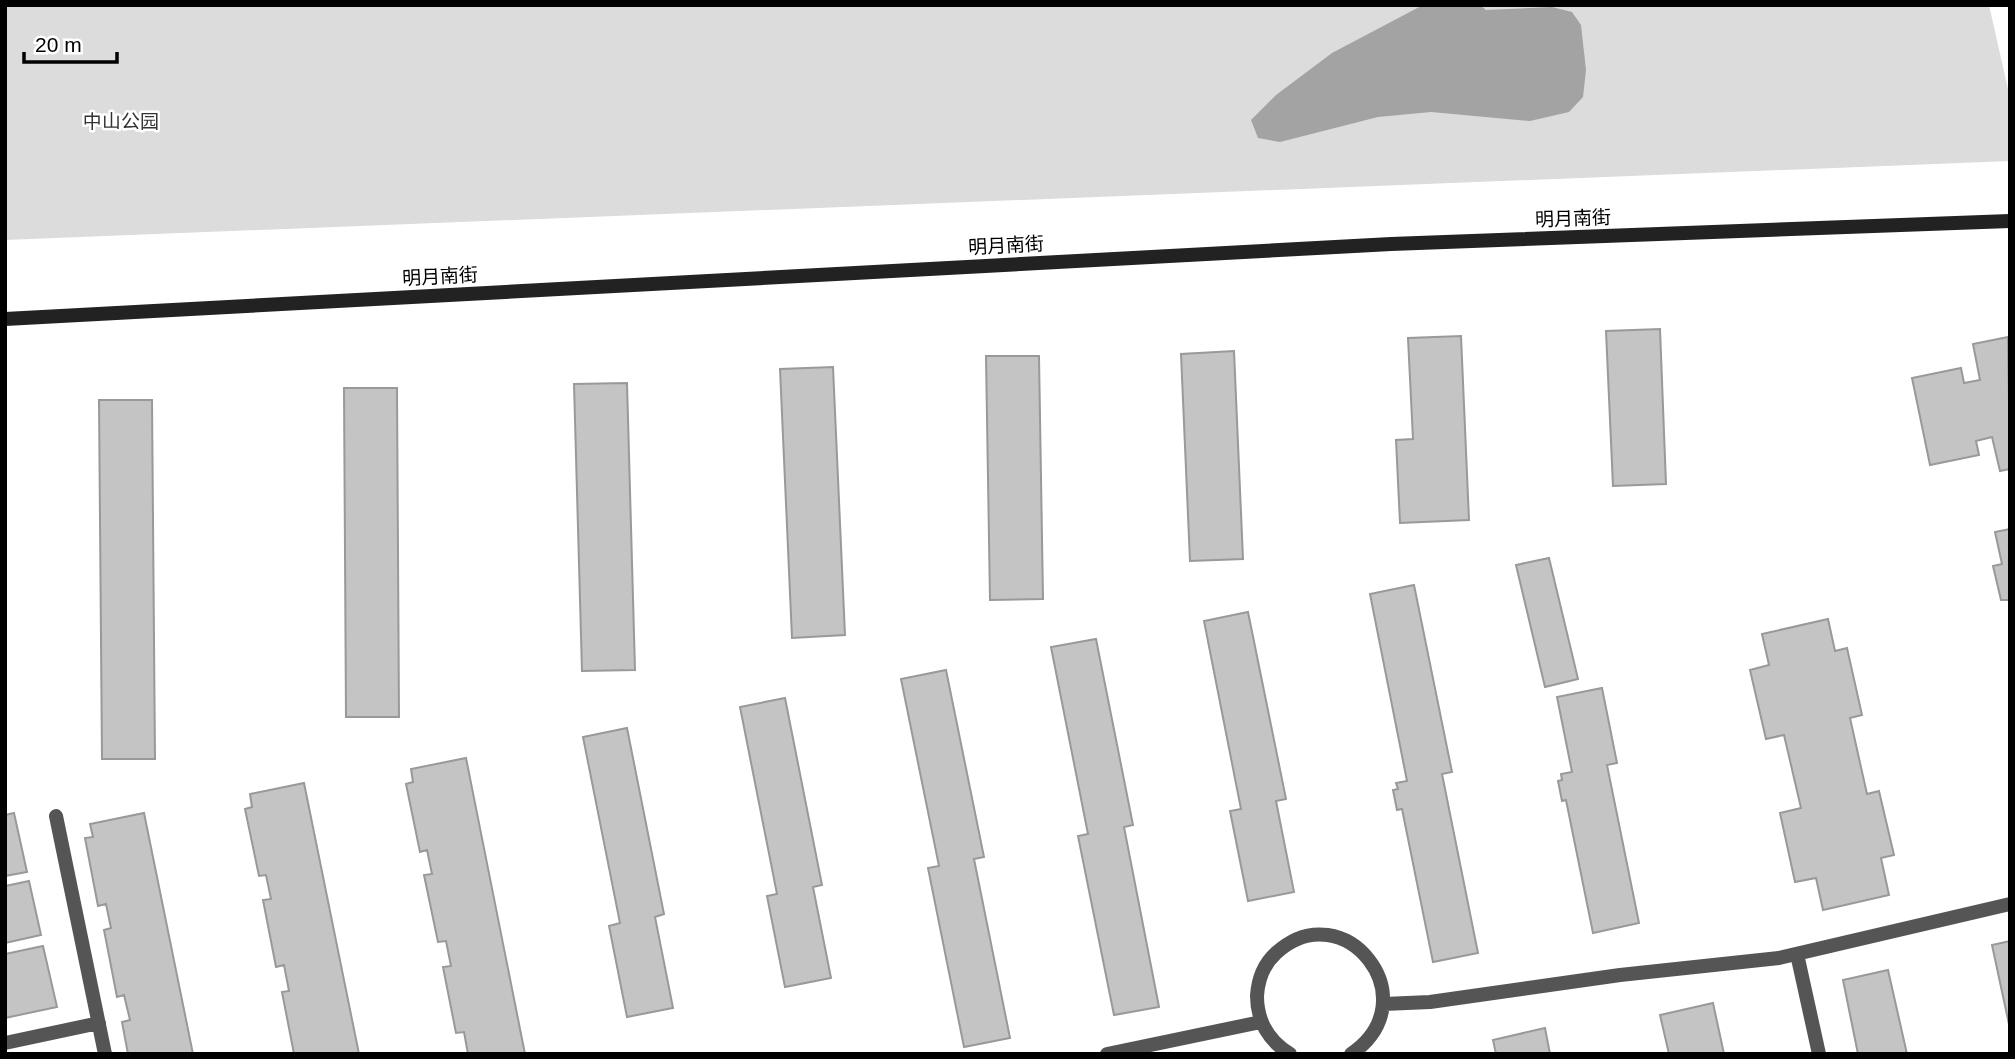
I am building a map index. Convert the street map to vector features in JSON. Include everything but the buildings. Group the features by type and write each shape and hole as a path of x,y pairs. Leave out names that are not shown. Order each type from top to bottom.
{"street":[{"name":"明月南街","path":"5,319 1391,244 2010,221"}],"lane":[{"path":"56,816 105,1054"},
{"path":"1384,1004 1430,1002 1797,954 2010,904"},
{"path":"1290,1054 1269,1037 1261,1022 1258,988 1271,958 1299,939 1315,935 1339,938 1360,949 1378,973 1384,1004 1373,1033 1351,1054"},
{"path":"1797,954 1819,1054"},
{"path":"1107,1054 1261,1022"},
{"path":"5,1043 99,1023"}],"green space":[{"name":"中山公园","path":"5,5 1989,5 2010,98 2010,161 5,240"}],"shaded area":[{"path":"1423,5 1480,5 1486,10 1552,7 1572,12 1581,25 1586,70 1583,97 1569,112 1530,121 1431,112 1378,117 1280,142 1258,138 1251,120 1276,95 1332,53"}]}
